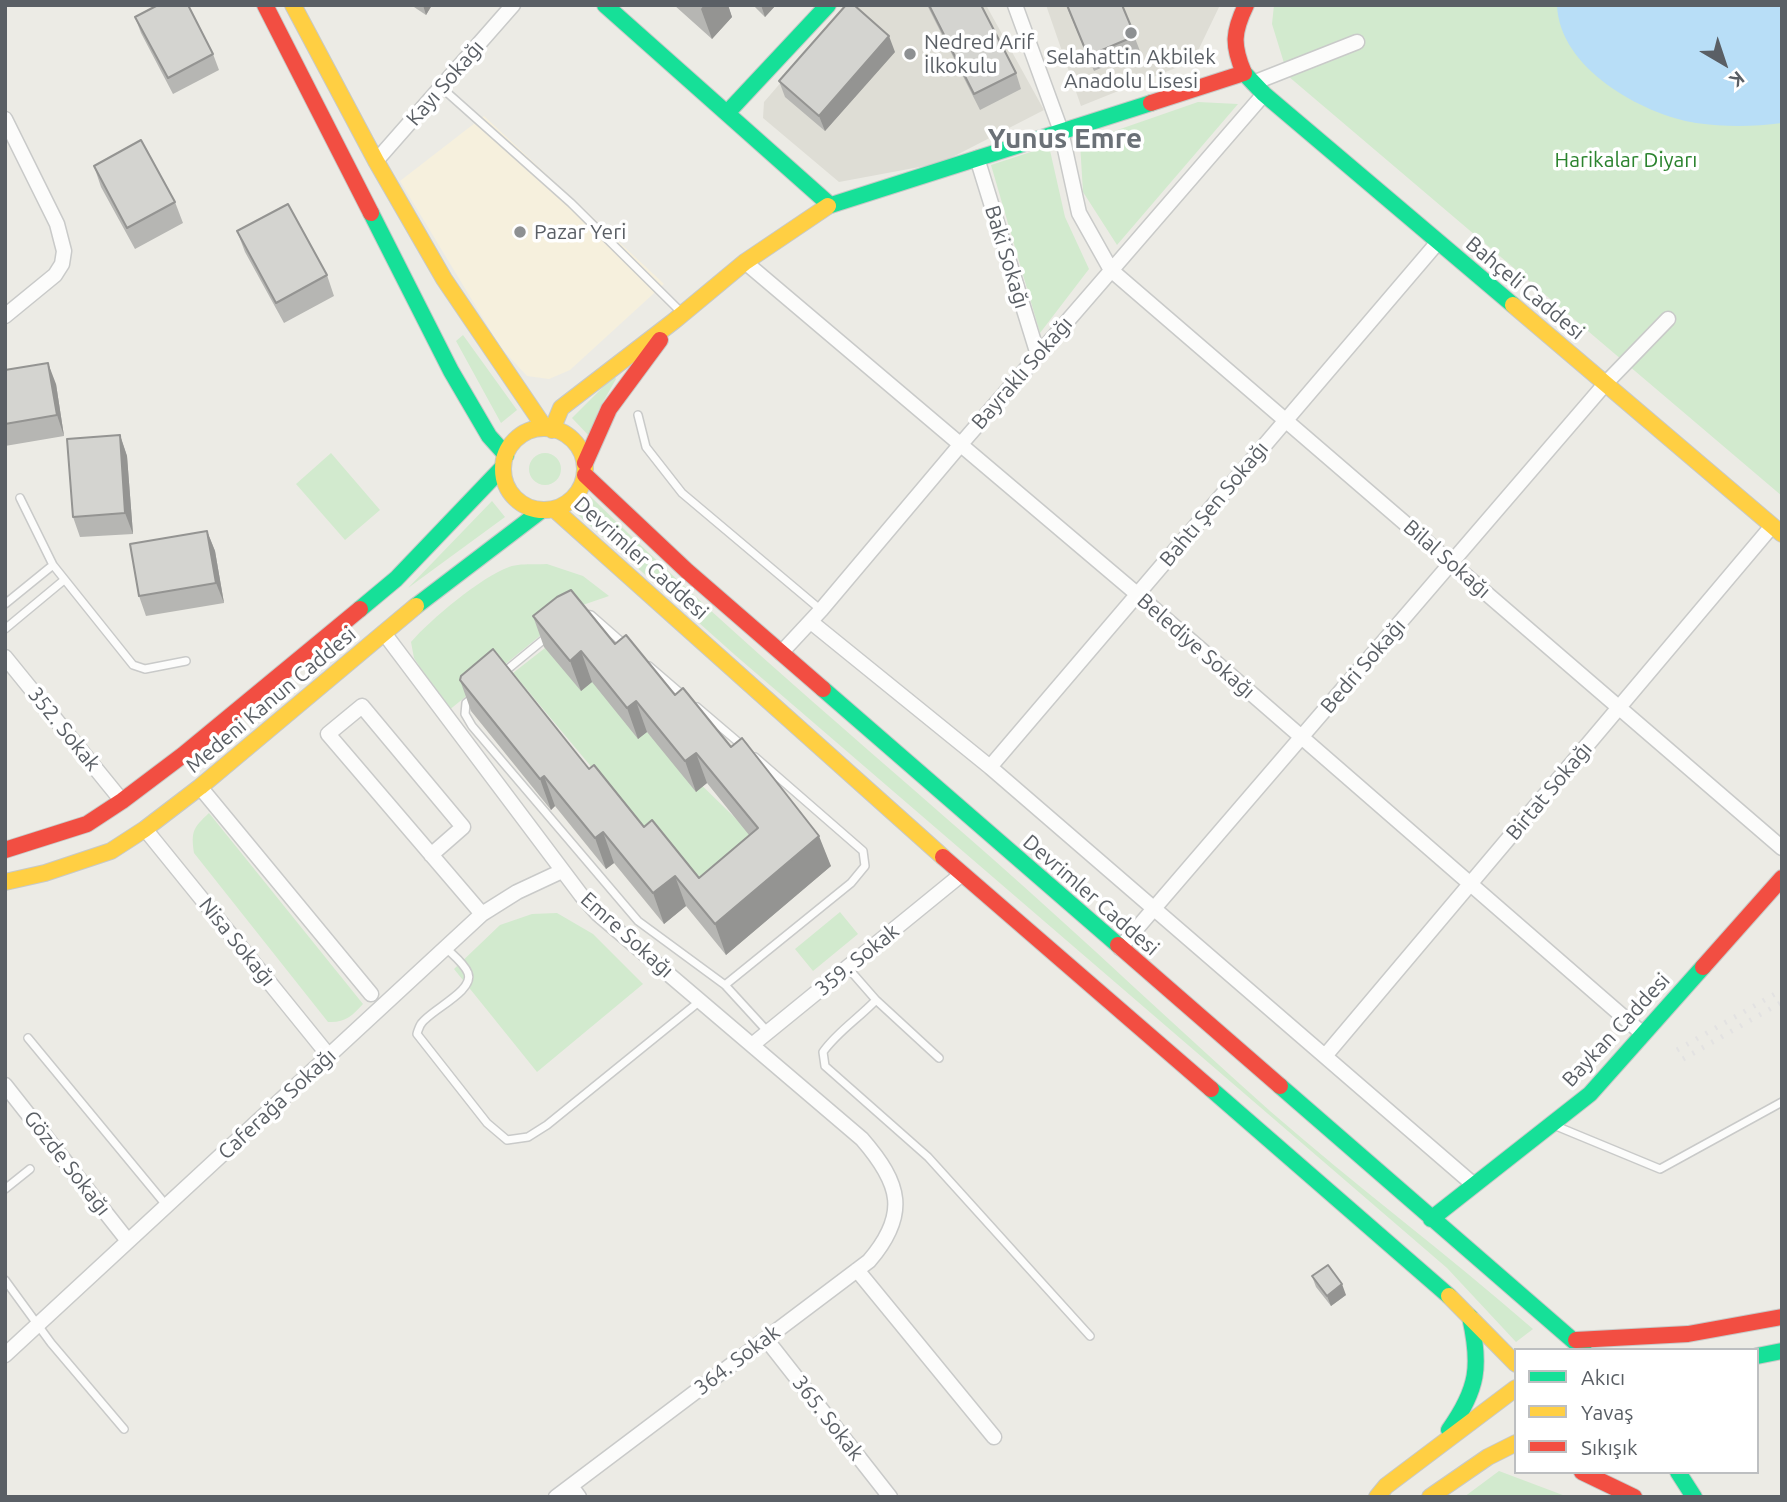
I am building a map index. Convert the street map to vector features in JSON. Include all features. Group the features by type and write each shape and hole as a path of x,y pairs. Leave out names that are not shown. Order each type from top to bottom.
{"main road":[{"path":"265,5 451,371 505,461"},
{"path":"293,5 376,161 444,279 549,429"},
{"path":"605,5 831,205"},
{"path":"727,113 828,5"},
{"path":"549,429 561,408 745,262 831,205 1060,131 1254,83 1233,49 1236,24 1246,5"},
{"name":"Bahçeli Caddesi","path":"1254,83 1605,384 1777,527"},
{"path":"585,469 582,452 567,435 549,429 533,430 512,444 505,461 505,480 518,501 529,507 548,509 566,503 575,496 609,409 679,317"},
{"name":"Medeni Kanun Caddesi","path":"5,882 45,873 111,851 134,815 183,755 396,579 505,461"},
{"name":"Devrimler Caddesi","path":"585,469 687,571 1575,1347"},
{"name":"Medeni Kanun Caddesi","path":"5,850 87,824 134,815 200,787 384,633 548,509"},
{"name":"Devrimler Caddesi","path":"548,509 962,874 1345,1205 1469,1315 1514,1362"},
{"name":"Baykan Caddesi","path":"1431,1219 1590,1094 1782,878"},
{"path":"1436,1449 1468,1404 1477,1377 1478,1352 1469,1315"},
{"path":"1575,1347 1688,1334 1782,1317"},
{"path":"1759,1356 1782,1351"},
{"path":"1377,1497 1386,1486 1514,1390"},
{"path":"1430,1497 1488,1457 1514,1444"},
{"path":"1488,1457 1514,1457"},
{"path":"1586,1474 1634,1497"},
{"path":"1624,1474 1646,1497"},
{"path":"1679,1474 1694,1497"},
{"path":"1693,1474 1700,1497"}],"street":[{"name":"Kayı Sokağı","path":"376,161 513,5"},
{"name":"Bilal Sokağı","path":"1015,5 1060,131 1079,213 1111,270 1782,848"},
{"path":"1254,83 1357,42"},
{"name":"Bayraklı Sokağı","path":"781,653 811,622 1111,270 1254,83"},
{"path":"5,119 57,224 64,251 62,264 55,275 5,316"},
{"name":"Baki Sokağı","path":"977,158 1038,355"},
{"name":"Bahtı Şen Sokağı","path":"990,767 1438,242"},
{"name":"Belediye Sokağı","path":"745,262 1137,594 1643,1034"},
{"name":"Bedri Sokağı","path":"1120,948 1605,384 1668,319"},
{"name":"Birtat Sokağı","path":"1325,1056 1619,708 1777,527"},
{"path":"811,622 990,767 1474,1185"},
{"name":"Emre Sokağı","path":"384,633 562,871 598,914 862,1139 887,1174 894,1191 896,1207"},
{"name":"352. Sokak","path":"5,657 134,815"},
{"path":"431,855 463,827 362,706 328,734 482,915"},
{"path":"200,787 371,994"},
{"name":"Nisa Sokağı","path":"134,815 329,1056"},
{"name":"Caferağa Sokağı","path":"5,1355 482,915 517,892 562,871"},
{"name":"359. Sokak","path":"752,1045 962,874"},
{"name":"Gözde Sokağı","path":"5,1086 128,1241"},
{"name":"364. Sokak","path":"556,1497 575,1491 869,1261 884,1243 894,1222 896,1207"},
{"path":"857,1270 994,1437"},
{"name":"365. Sokak","path":"766,1339 890,1497"}],"lane":[{"path":"442,88 571,203 679,317"},
{"path":"638,415 646,447 682,493 821,610"},
{"path":"20,498 53,565 132,665 145,669 186,661"},
{"path":"5,604 53,565"},
{"path":"5,629 64,580"},
{"path":"573,618 581,614 591,615 628,648"},
{"path":"495,679 555,630"},
{"path":"647,664 863,851 865,866 851,883 724,985"},
{"path":"485,687 466,703 465,713 472,726 638,921 724,985 768,1032"},
{"path":"446,948 467,971 469,979 466,987 420,1024 417,1034 486,1123 507,1140 528,1137 547,1125 700,1001"},
{"path":"848,968 876,1000 939,1058"},
{"path":"876,1000 855,1022 830,1041 822,1052 825,1066 928,1157 1090,1336"},
{"path":"28,1038 167,1206"},
{"path":"1552,1124 1660,1169 1782,1102"},
{"path":"5,1189 30,1169"},
{"path":"5,1280 51,1343 124,1429"}],"shaded area":[{"name":"Nedred Arif İlkokulu","path":"848,5 986,5 1044,110 941,163 839,182 763,118 764,102"},
{"name":"Selahattin Akbilek Anadolu Lisesi","path":"1046,5 1220,5 1193,61 1081,106"},
{"name":"Pazar Yeri","path":"484,116 664,284 570,370 549,379 527,376 501,348 400,181"}],"green space":[{"name":"Harikalar Diyarı","path":"1274,5 1782,5 1782,496 1288,76 1272,24"},
{"path":"1198,102 1238,104 1117,245 1083,192 1080,143"},
{"path":"1049,146 1065,217 1089,269 1040,333 991,165"},
{"path":"463,335 517,410 501,423 456,341"},
{"path":"614,376 616,379 598,411 591,438 572,418"},
{"path":"331,453 380,510 345,540 296,484"},
{"path":"545,453 556,458 561,469 556,480 545,485 534,480 529,469 534,458"},
{"path":"590,496 739,636 1029,891 1270,1111 1533,1329 1516,1342 1447,1268 735,655 576,513"},
{"path":"492,501 505,517 408,588"},
{"path":"547,564 583,576 609,596 574,608 448,711 414,658 411,642 457,600 498,572 518,565"},
{"path":"554,641 769,851 720,896 654,842 513,673"},
{"path":"209,813 363,1004 352,1015 344,1020 328,1022 194,853 194,830"},
{"path":"840,912 858,934 813,971 795,949"},
{"path":"557,913 593,934 643,984 537,1072 454,969 500,925 532,914"},
{"path":"1499,1471 1568,1497 1464,1497"}],"water":[{"path":"1557,5 1782,5 1782,123 1739,126 1696,123 1651,110 1628,98 1587,68 1572,49 1561,28"}],"building":[{"path":"158,5 188,5 213,54 168,78 135,17"},
{"path":"846,5 854,5 889,36 819,116 779,81"},
{"path":"929,5 981,5 1016,73 974,94"},
{"path":"1067,5 1122,5 1135,36 1088,56"},
{"path":"141,140 175,202 127,228 94,166"},
{"path":"288,204 327,275 276,303 237,231"},
{"path":"48,363 57,415 5,424 5,370"},
{"path":"120,435 125,513 73,517 67,439"},
{"path":"207,531 216,583 139,596 130,544"},
{"path":"571,590 615,644 626,635 675,695 683,688 731,747 742,738 819,836 715,924 675,876 653,893 603,832 595,838 544,776 540,779 460,680 461,676 493,649 589,769 594,765 644,827 652,820 699,878 758,828 696,753 685,761 636,701 627,708 581,651 570,661 533,616 557,597"},
{"path":"1328,1265 1342,1284 1327,1296 1312,1276"}],"railway":[{"path":"1677,1050 1782,990"},
{"path":"1683,1059 1782,1002"}],"traffic: fast":[{"path":"605,5 830,205"},
{"path":"727,113 828,5"},
{"path":"1244,73 1264,94 1513,305"},
{"path":"828,206 1151,103"},
{"path":"371,213 451,371 489,436 506,455"},
{"path":"360,609 396,579 503,467"},
{"path":"416,606 542,510"},
{"path":"823,689 1118,945"},
{"path":"1431,1219 1590,1094 1703,967"},
{"path":"1280,1086 1582,1348"},
{"path":"1211,1089 1449,1296"},
{"path":"1449,1430 1466,1402 1475,1376 1475,1350 1470,1317"},
{"path":"1759,1356 1782,1351"},
{"path":"1679,1474 1694,1497"}],"traffic: slow":[{"path":"293,5 376,161 444,279 545,428"},
{"path":"552,430 561,408 745,262 828,206"},
{"path":"1513,305 1782,534"},
{"path":"544,428 560,431 573,440 582,453 585,469 582,485 573,498 560,507 544,510 528,507 515,498 506,485 503,469 506,453 515,440 528,431 544,428"},
{"path":"554,509 943,857"},
{"path":"5,882 45,873 111,851 145,829 200,787 416,606"},
{"path":"1449,1296 1514,1362"},
{"path":"1377,1497 1386,1486 1514,1390"},
{"path":"1430,1497 1488,1457 1514,1444"}],"traffic: jam":[{"path":"265,5 371,213"},
{"path":"1151,103 1244,73 1237,54 1236,31 1246,5"},
{"path":"585,463 609,409 660,340"},
{"path":"585,475 687,571 823,689"},
{"path":"5,850 87,824 122,801 183,755 360,609"},
{"path":"943,857 1211,1089"},
{"path":"1703,967 1782,878"},
{"path":"1118,945 1280,1086"},
{"path":"1576,1340 1688,1334 1782,1317"},
{"path":"1586,1474 1634,1497"}],"place":[{"name":"Selahattin Akbilek Anadolu Lisesi","path":"1131,33"},
{"name":"Nedred Arif İlkokulu","path":"910,54"},
{"name":"Pazar Yeri","path":"520,232"}],"district":[{"name":"Yunus Emre","path":"1065,139"}]}
